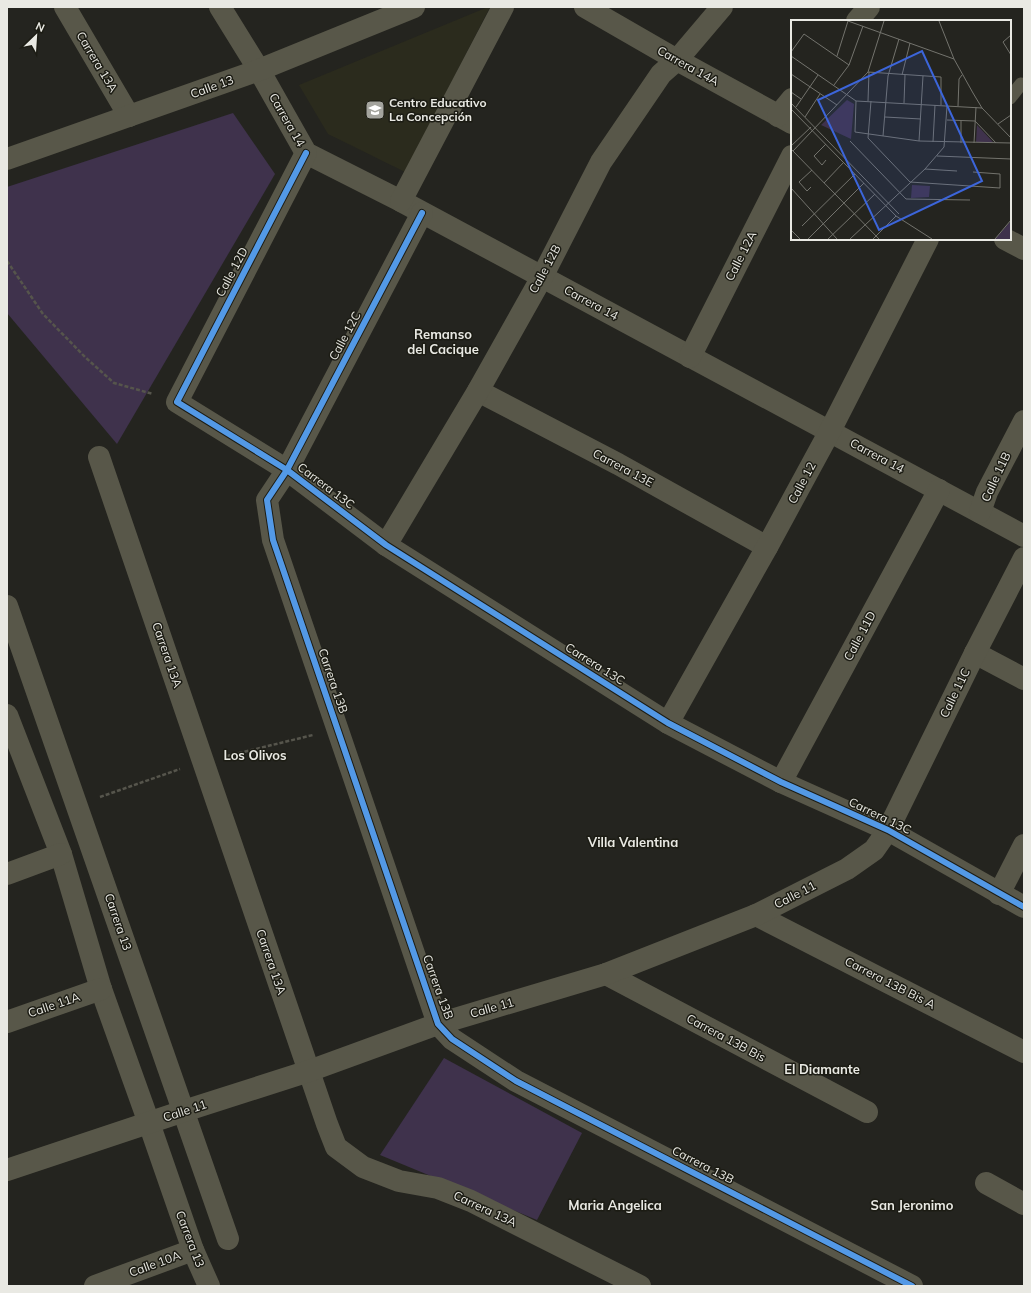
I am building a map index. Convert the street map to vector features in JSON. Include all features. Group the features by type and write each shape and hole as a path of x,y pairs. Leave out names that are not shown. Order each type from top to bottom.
{"street":[{"name":"Carrera 13A","path":"65,7 129,116"},
{"name":"Carrera 14","path":"220,7 259,70 306,153 401,201 1024,536"},
{"name":"Calle 13","path":"7,160 259,70 414,7"},
{"path":"401,201 503,7"},
{"name":"Carrera 14A","path":"586,7 677,60 785,119"},
{"name":"Calle 12B","path":"386,545 478,392 542,277 601,162 661,74 677,60 722,7"},
{"path":"858,20 869,7"},
{"path":"785,119 791,102"},
{"name":"Calle 12D","path":"177,402 306,153"},
{"name":"Calle 12A","path":"690,356 791,158"},
{"name":"Calle 12C","path":"287,470 422,213"},
{"name":"Calle 12","path":"668,723 830,431 927,240"},
{"path":"1007,240 1024,249"},
{"name":"Carrera 13E","path":"478,392 618,464 767,547"},
{"name":"Carrera 13C","path":"177,402 287,470 386,545 668,723 781,782 888,830 1024,908"},
{"name":"Calle 11B","path":"980,512 987,492 1024,420"},
{"name":"Carrera 13A","path":"99,457 336,1147 363,1167 399,1180 438,1188 471,1201 640,1286"},
{"name":"Carrera 13B","path":"287,470 267,500 273,540 438,1024 452,1039 516,1081 912,1286"},
{"name":"Calle 11D","path":"781,782 938,490"},
{"name":"Calle 11C","path":"888,830 975,653 1024,558"},
{"name":"Carrera 13","path":"7,606 228,1239"},
{"path":"975,653 1024,679"},
{"name":"Carrera 13","path":"7,715 12,743 61,854 101,989 150,1123 193,1250 210,1286"},
{"name":"Calle 11","path":"7,1170 309,1071 438,1024 606,974 756,915 847,869 874,850 888,830"},
{"path":"999,894 1024,845"},
{"path":"7,874 61,854"},
{"name":"Carrera 13B Bis A","path":"756,915 1024,1052"},
{"name":"Carrera 13B Bis","path":"606,974 867,1112"},
{"name":"Calle 11A","path":"7,1022 101,989"},
{"path":"986,1183 1024,1204"},
{"name":"Calle 10A","path":"95,1286 193,1250"}],"lane":[{"path":"1011,97 1020,84"}],"path":[{"path":"7,261 43,314 86,358 114,382 177,402"}],"shaded area":[{"name":"Centro Educativo La Concepción","path":"490,7 405,172 328,134 299,85"},
{"path":"233,113 275,174 117,444 7,313 7,187"},
{"path":"444,1058 582,1133 537,1220 380,1155"}],"cycle path":[{"path":"306,153 177,402 287,470 386,545 668,723 781,782 888,830 1024,907"},
{"path":"422,213 287,470 267,500 273,540 438,1024 452,1039 516,1081 912,1286"}],"place":[{"name":"Centro Educativo La Concepción","path":"375,110"}],"district":[{"name":"Remanso del Cacique","path":"443,342"},
{"name":"Los Olivos","path":"255,755"},
{"name":"Villa Valentina","path":"633,842"},
{"name":"El Diamante","path":"822,1069"},
{"name":"Maria Angelica","path":"615,1205"},
{"name":"San Jeronimo","path":"912,1205"}]}
